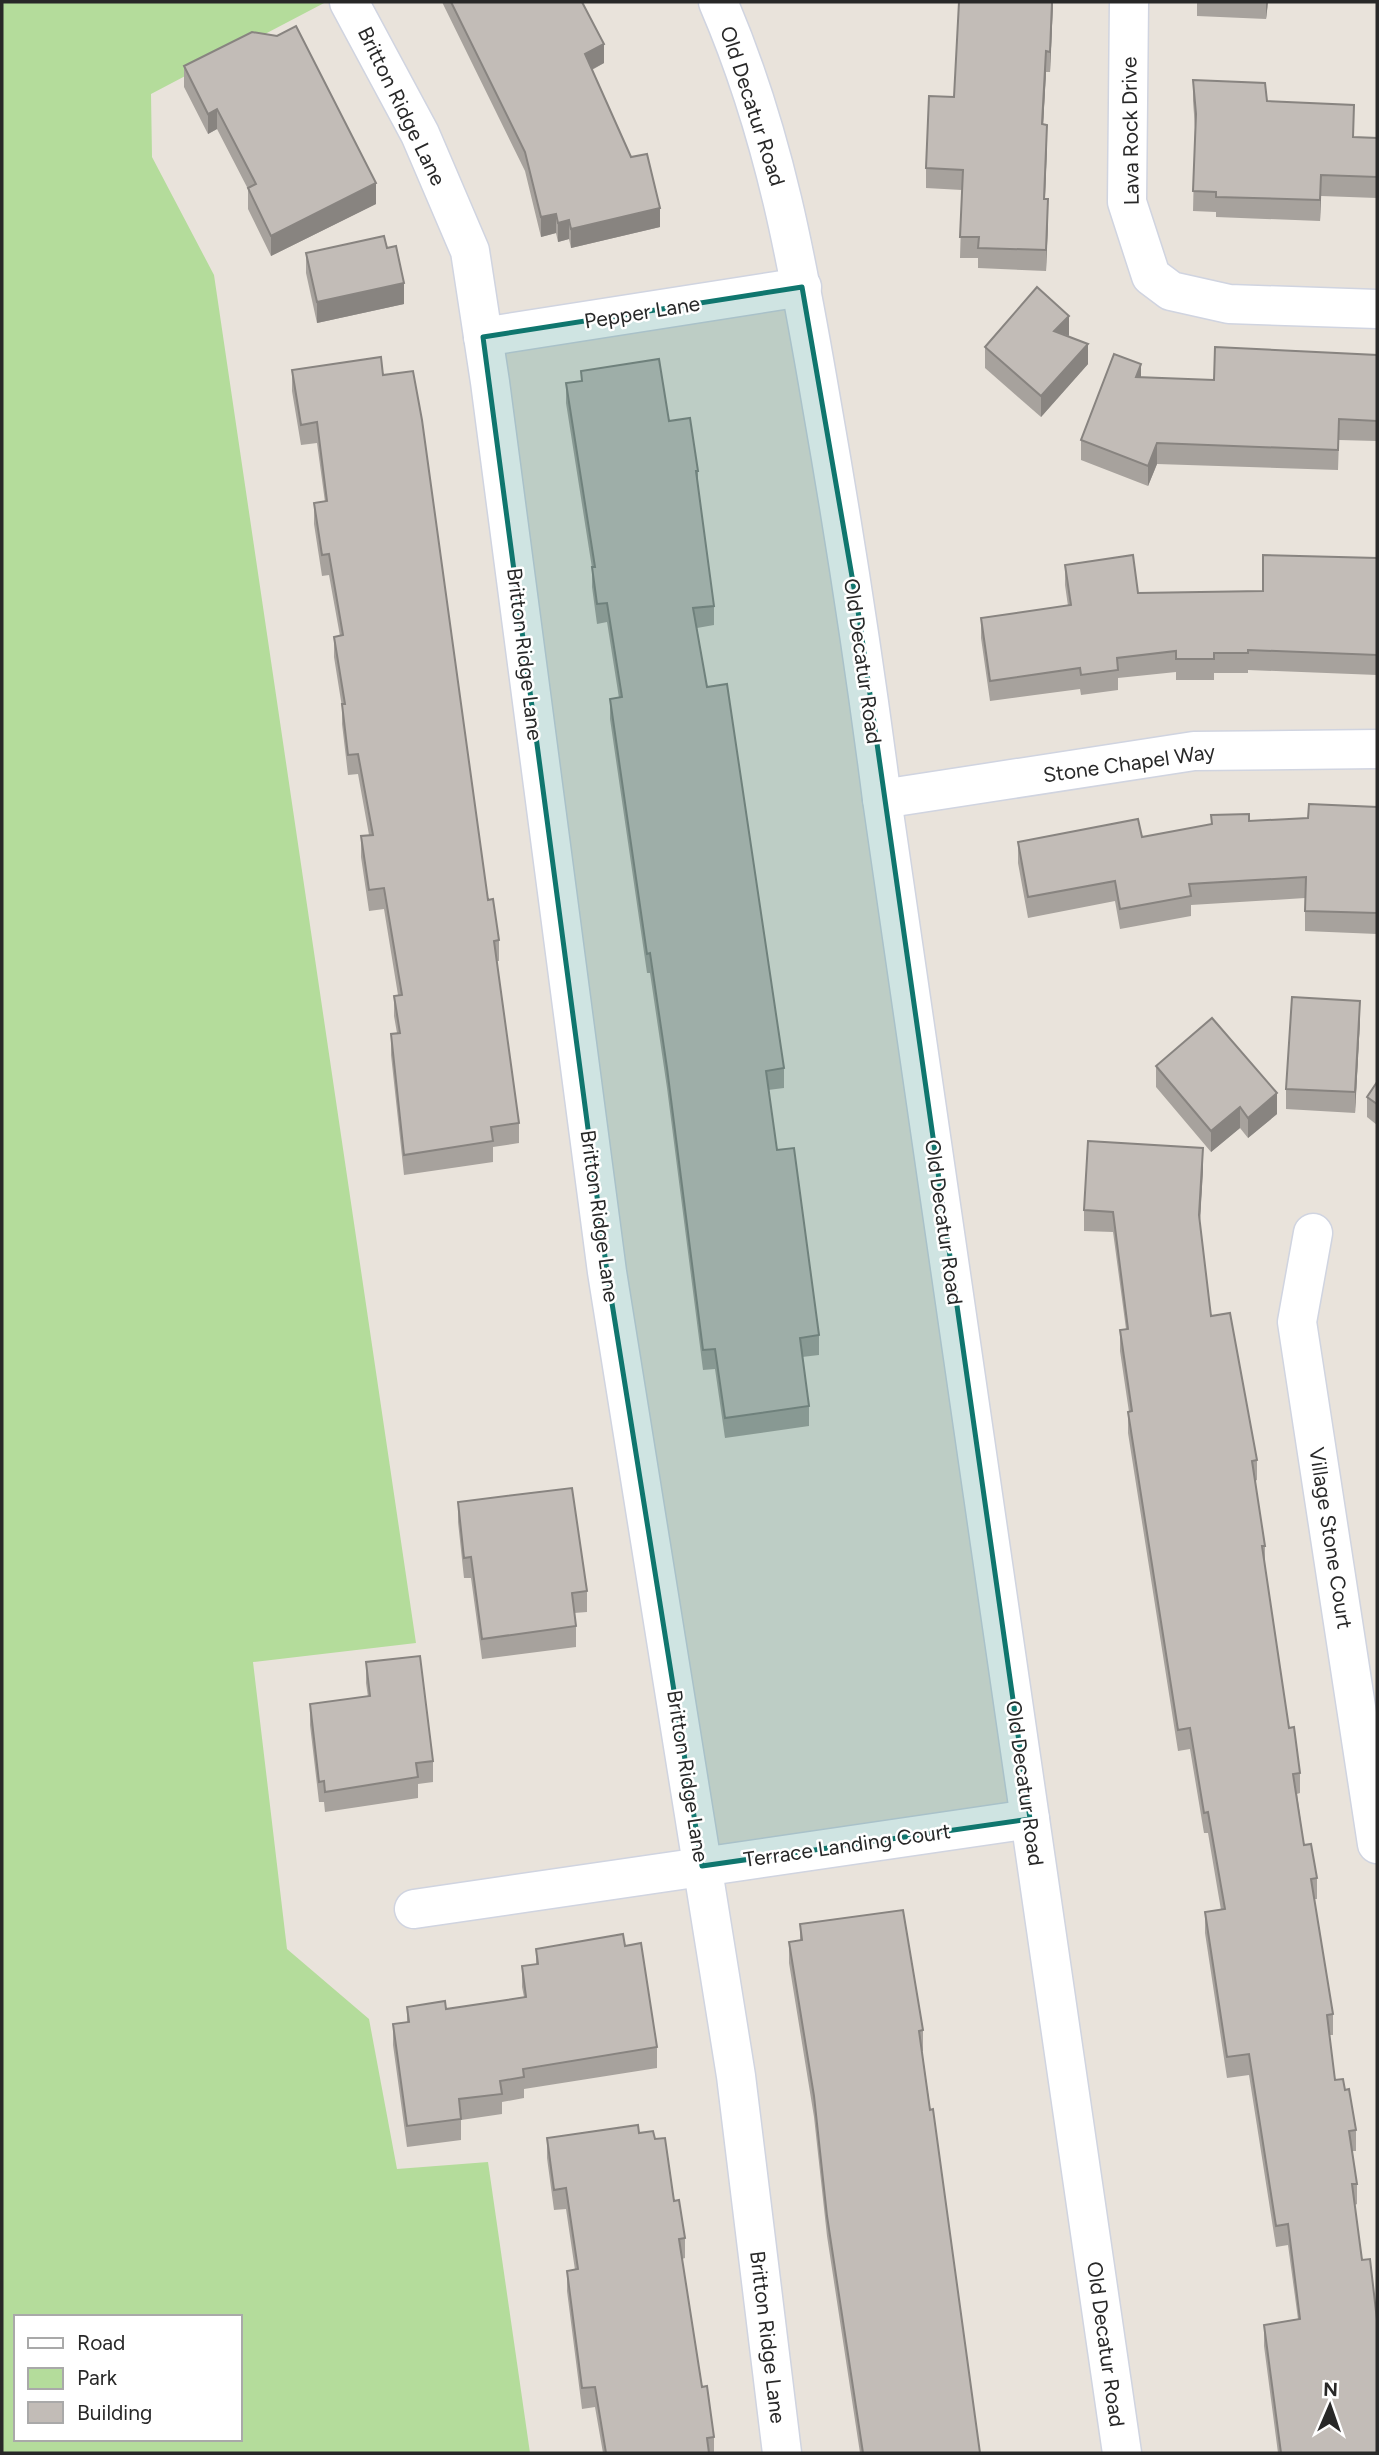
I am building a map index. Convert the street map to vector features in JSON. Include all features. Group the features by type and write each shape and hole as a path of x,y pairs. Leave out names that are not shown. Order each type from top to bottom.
{"street":[{"name":"Britton Ridge Lane","path":"349,2 420,134 470,251 607,1272 736,2076 782,2453"},
{"name":"Old Decatur Road","path":"718,2 774,155 802,286 859,617 882,799 1122,2453"},
{"name":"Lava Rock Drive","path":"1129,2 1127,202 1151,276 1171,292 1229,304 1377,309"},
{"name":"Pepper Lane","path":"482,337 802,286"},
{"name":"Stone Chapel Way","path":"882,799 1194,751 1377,749"},
{"name":"Village Stone Court","path":"1312,1233 1297,1322 1373,1789 1377,1844"},
{"name":"Terrace Landing Court","path":"414,1909 1030,1819"}],"highlighted area":[{"path":"802,287 859,617 1030,1819 702,1866 607,1272 483,337"}],"green space":[{"path":"2,2 326,2 151,94 152,157 214,275 416,1643 253,1662 287,1949 369,2019 397,2169 488,2162 530,2453 2,2453"}],"building":[{"path":"451,2 582,2 604,44 585,54 631,157 647,154 660,208 571,229 569,220 558,223 556,214 541,217 525,152"},
{"path":"959,2 1052,2 1042,124 1047,125 1044,199 1048,199 1046,250 978,248 979,237 960,237 963,170 926,168 929,96 954,97"},
{"path":"296,26 376,183 271,236 248,188 256,184 217,109 208,114 184,66 252,32 277,36"},
{"path":"1193,80 1265,83 1267,101 1354,105 1353,137 1377,138 1377,177 1321,175 1320,200 1216,197 1216,192 1193,191 1196,114"},
{"path":"384,236 387,248 396,246 404,283 317,302 306,253"},
{"path":"1037,287 1069,316 1054,331 1088,344 1041,396 985,347"},
{"path":"1215,347 1377,355 1377,421 1339,419 1338,450 1157,443 1148,466 1081,440 1114,354 1141,364 1136,377 1214,380"},
{"path":"381,357 383,375 413,371 422,420 488,900 493,899 499,940 494,941 519,1123 491,1127 493,1141 404,1155 391,1034 400,1033 394,996 402,995 384,888 369,890 361,836 373,835 358,754 348,755 342,704 345,704 334,637 343,635 329,554 322,555 314,503 327,501 317,422 301,425 292,370"},
{"path":"659,359 669,421 690,418 714,606 693,608 707,687 727,684 784,1068 766,1071 777,1150 794,1148 819,1335 800,1338 809,1406 725,1418 715,1349 703,1350 667,1068 650,953 647,954 610,699 622,697 607,603 597,604 592,567 595,567 566,383 582,381 581,371"},
{"path":"1133,555 1138,593 1263,591 1263,555 1377,558 1377,655 1248,650 1248,653 1214,653 1214,659 1176,659 1176,651 1117,658 1118,670 1081,675 1080,668 990,681 981,618 1071,605 1065,565"},
{"path":"1309,804 1377,807 1377,913 1305,911 1306,877 1189,884 1191,896 1120,909 1115,881 1028,897 1018,842 1138,819 1142,837 1212,824 1211,815 1249,814 1249,821 1308,818"},
{"path":"1292,997 1360,1001 1355,1092 1286,1089"},
{"path":"1212,1018 1277,1093 1248,1118 1240,1107 1211,1131 1156,1066"},
{"path":"1377,1082 1377,1104 1367,1097"},
{"path":"1088,1141 1203,1148 1199,1215 1211,1316 1230,1313 1257,1460 1252,1461 1265,1546 1262,1546 1289,1728 1294,1727 1300,1773 1293,1774 1304,1845 1311,1844 1317,1878 1311,1879 1333,2014 1327,2015 1335,2080 1343,2079 1345,2090 1349,2089 1356,2130 1349,2131 1357,2184 1352,2184 1362,2260 1370,2259 1377,2320 1377,2453 1281,2453 1264,2325 1300,2319 1288,2224 1276,2226 1249,2054 1227,2057 1205,1912 1225,1909 1208,1812 1204,1813 1190,1728 1178,1730 1128,1412 1132,1411 1120,1330 1128,1329 1113,1212 1084,1210"},
{"path":"572,1488 587,1591 572,1593 576,1626 482,1639 471,1557 464,1558 458,1502"},
{"path":"420,1656 433,1761 416,1763 418,1777 325,1792 324,1781 319,1782 310,1704 370,1696 366,1662"},
{"path":"903,1910 923,2030 919,2031 930,2110 933,2109 980,2453 863,2453 827,2216 814,2096 789,1942 802,1940 800,1924"},
{"path":"623,1934 625,1946 641,1943 657,2047 523,2069 524,2077 500,2081 502,2094 459,2099 461,2119 407,2126 393,2024 409,2022 407,2007 445,2001 446,2009 526,1997 522,1966 538,1964 536,1949"},
{"path":"638,2125 639,2133 653,2131 655,2139 665,2138 674,2201 679,2200 685,2238 679,2239 702,2387 707,2386 714,2437 707,2438 709,2453 606,2453 595,2387 582,2388 567,2271 578,2269 566,2188 554,2190 547,2138"}]}
